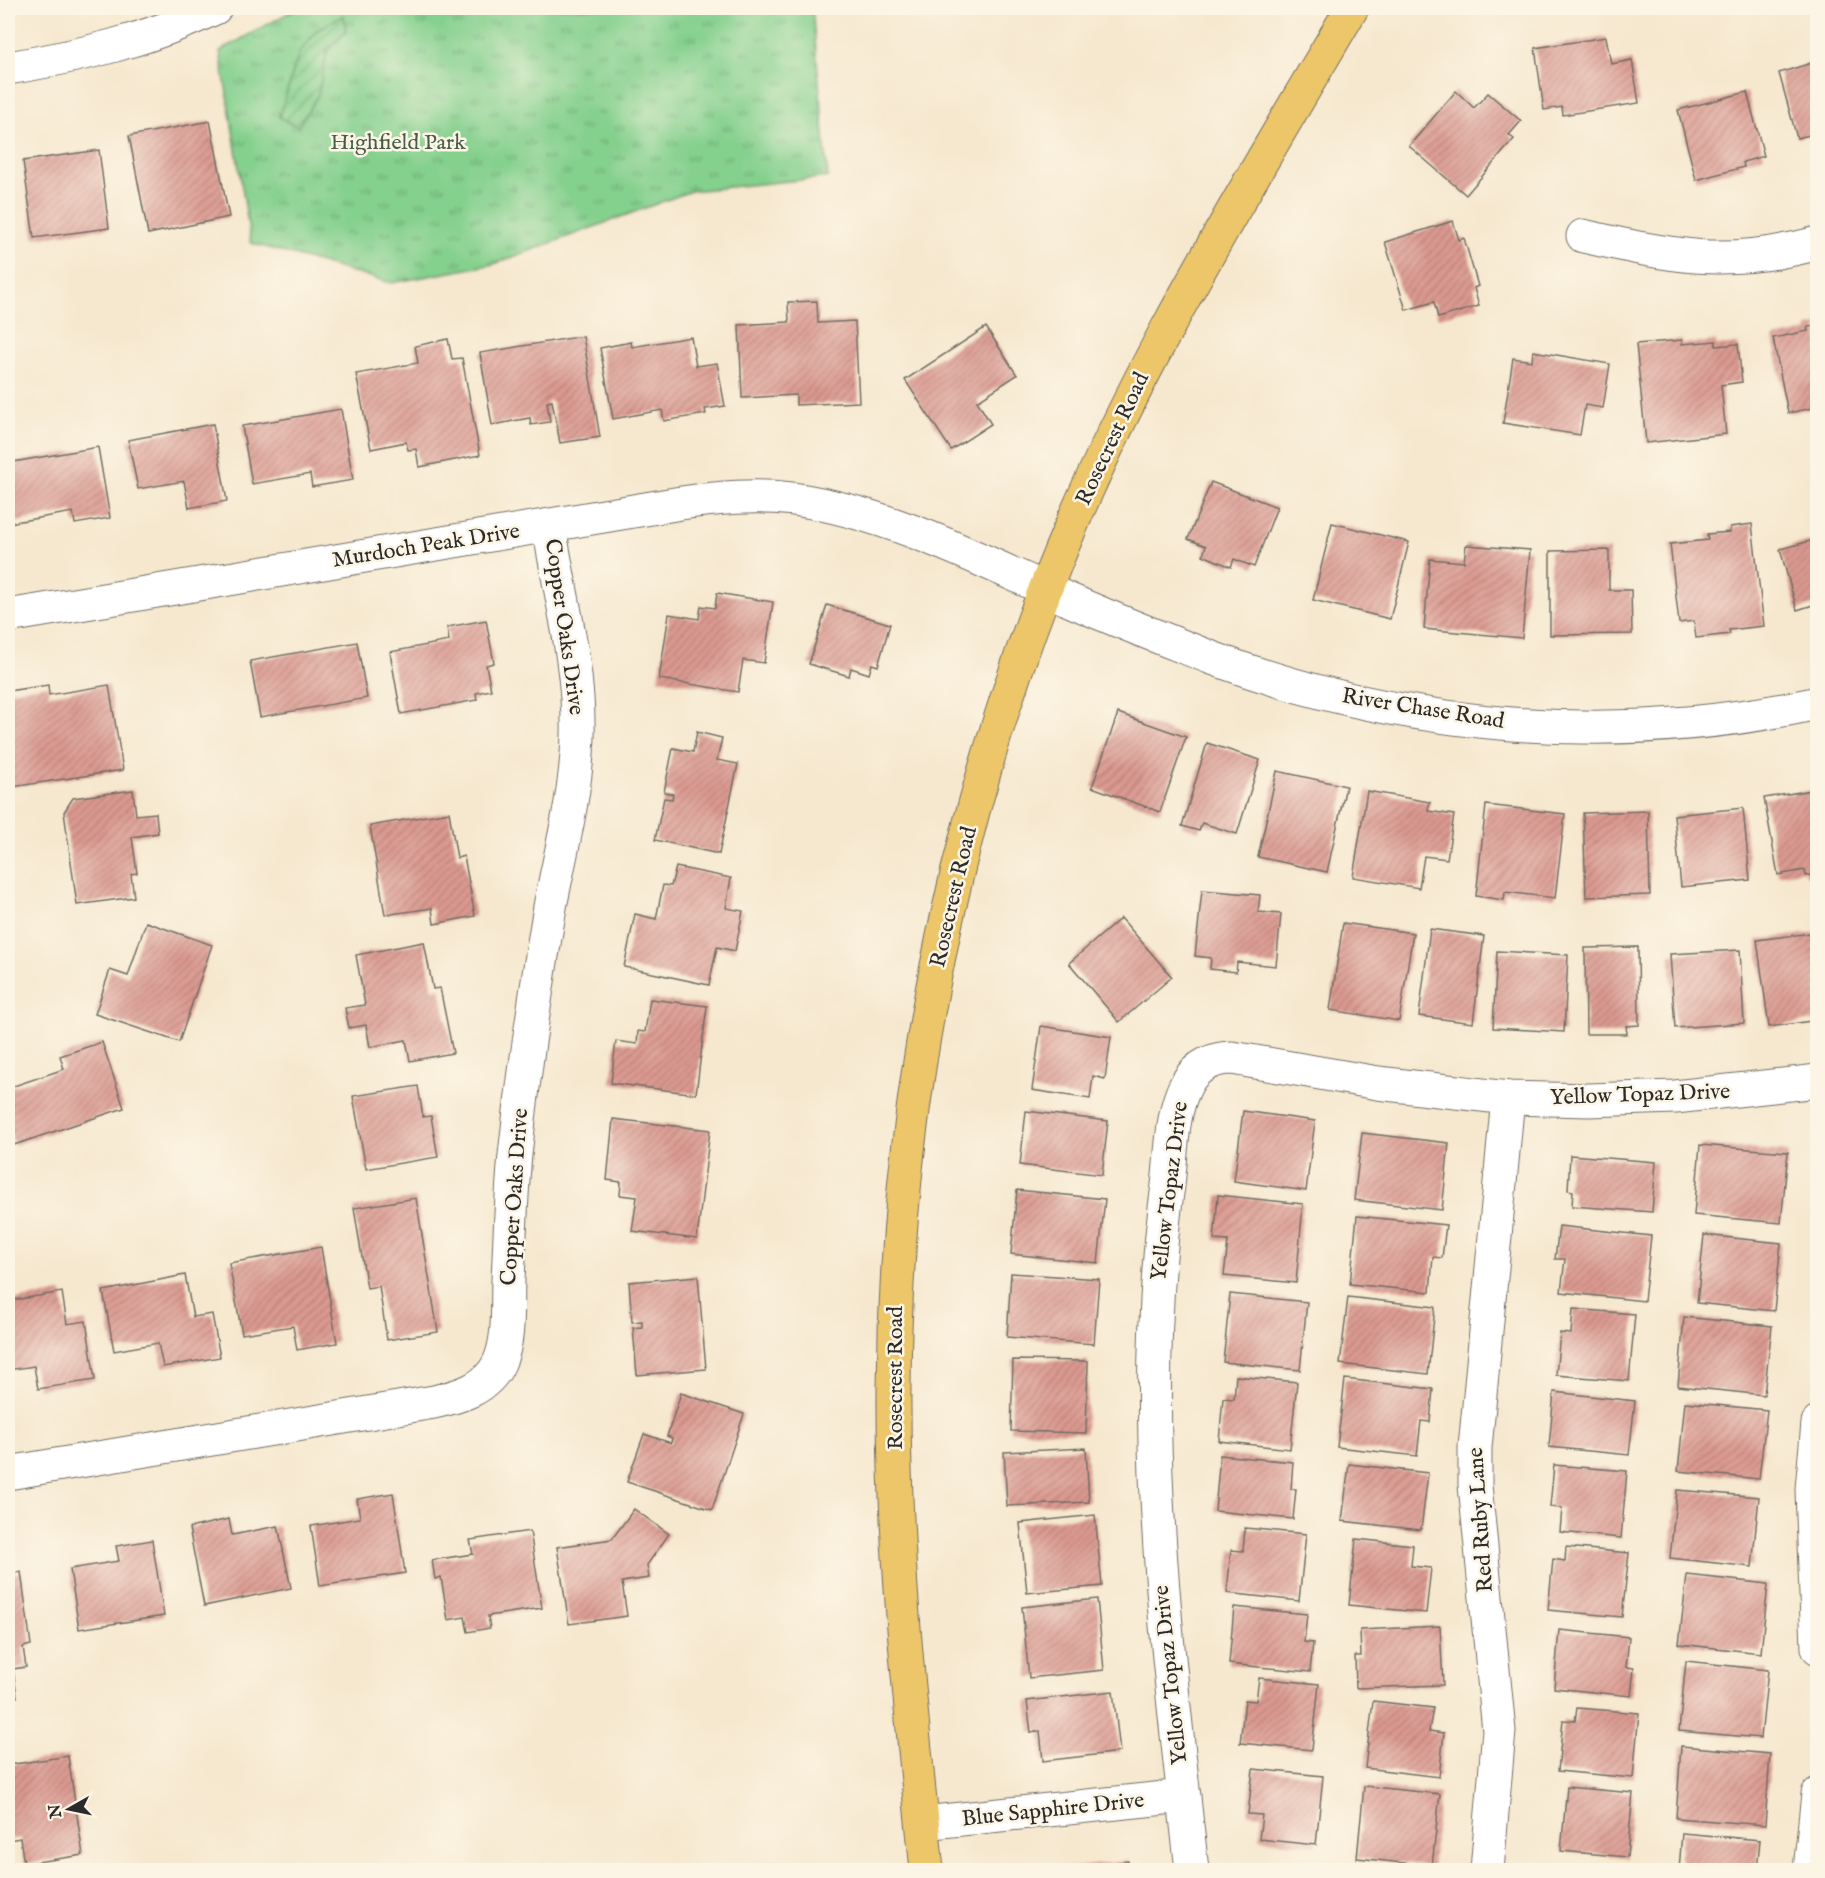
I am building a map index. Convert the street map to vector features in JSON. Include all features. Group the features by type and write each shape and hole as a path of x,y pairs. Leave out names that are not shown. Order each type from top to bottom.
{"main road":[{"name":"Rosecrest Road","path":"927,1870 897,1535 894,1390 898,1235 918,1073 949,904 994,736 1045,589 1146,367 1212,246 1352,8"}],"street":[{"path":"8,68 121,45 179,25 216,8"},
{"path":"1582,236 1654,252 1714,259 1778,252 1818,243"},
{"name":"Murdoch Peak Drive","path":"8,616 707,499 734,497 790,499 848,511 962,550 1045,589"},
{"name":"Copper Oaks Drive","path":"8,1473 434,1402 475,1389 488,1381 495,1372 501,1360 506,1330 515,1156 525,1078 550,907 574,789 577,754 576,685 549,526"},
{"name":"River Chase Road","path":"1045,589 1214,658 1299,687 1389,708 1480,721 1570,727 1654,725 1712,720 1818,703"},
{"name":"Yellow Topaz Drive","path":"1192,1870 1159,1549 1154,1438 1155,1329 1163,1220 1178,1111 1188,1081 1212,1061 1232,1058 1378,1083 1508,1098 1589,1100 1675,1097 1818,1081"},
{"name":"Red Ruby Lane","path":"1487,1870 1499,1731 1475,1485 1475,1448 1508,1098"},
{"path":"1818,1423 1812,1489 1818,1648"},
{"path":"1810,1870 1818,1794"},
{"name":"Blue Sapphire Drive","path":"923,1823 1184,1796"}],"green space":[{"name":"Highfield Park","path":"297,8 812,8 828,177 691,191 494,264 391,283 251,243 220,51"},
{"path":"344,15 346,32 327,51 318,95 298,127 279,117 299,53 318,29"}],"building":[{"path":"1606,37 1611,64 1632,60 1639,103 1563,115 1562,107 1544,110 1535,48"},
{"path":"1818,61 1818,133 1797,138 1779,73"},
{"path":"1456,91 1474,108 1488,93 1521,121 1509,135 1514,139 1466,195 1409,146"},
{"path":"1747,92 1764,156 1743,162 1744,167 1696,180 1678,110"},
{"path":"210,121 229,217 148,234 129,136"},
{"path":"99,150 109,228 34,238 23,161"},
{"path":"1453,221 1459,240 1464,238 1478,286 1474,288 1479,306 1438,318 1434,302 1406,310 1385,242"},
{"path":"817,301 818,323 855,321 859,402 796,405 796,395 742,398 739,325 789,322 788,302"},
{"path":"1818,325 1818,407 1788,413 1773,338 1808,331 1807,327"},
{"path":"986,327 1017,375 977,401 991,424 951,450 905,380"},
{"path":"583,336 600,437 560,443 552,401 547,402 550,422 531,425 530,418 492,425 480,353"},
{"path":"691,337 696,366 717,363 725,406 705,409 706,414 664,421 662,410 613,419 600,348 631,342 632,347"},
{"path":"448,339 452,359 462,358 480,455 419,467 416,449 408,450 406,442 371,449 356,374 418,363 415,346"},
{"path":"1682,340 1682,344 1716,341 1716,346 1738,344 1742,382 1721,385 1726,434 1646,443 1636,344"},
{"path":"1533,351 1610,364 1603,408 1585,405 1580,435 1503,423 1513,358 1532,361"},
{"path":"341,409 353,480 312,487 310,474 252,484 242,426"},
{"path":"213,424 227,501 189,508 184,481 138,489 128,440"},
{"path":"98,447 110,518 75,524 73,512 9,523 8,463"},
{"path":"1211,482 1277,507 1254,567 1234,559 1231,567 1203,555 1206,546 1188,539"},
{"path":"1332,523 1409,542 1390,619 1313,600"},
{"path":"1752,524 1764,626 1729,630 1730,634 1696,638 1694,621 1679,623 1670,544 1708,540 1707,534 1730,532 1730,527"},
{"path":"1818,539 1817,618 1813,605 1797,610 1780,549"},
{"path":"1466,545 1530,550 1522,638 1424,629 1430,559 1464,562"},
{"path":"1609,550 1609,590 1631,590 1632,634 1550,635 1550,551"},
{"path":"717,593 773,602 764,663 743,660 738,692 659,679 669,614 699,619 701,606 715,608"},
{"path":"827,605 890,624 878,666 872,664 869,674 851,668 849,676 809,664"},
{"path":"486,620 494,663 486,665 491,690 476,693 477,700 401,714 390,652 449,641 447,627"},
{"path":"357,642 367,698 260,717 250,661"},
{"path":"48,685 49,695 109,685 123,770 12,787 8,760 8,691"},
{"path":"1118,713 1186,737 1160,812 1092,787"},
{"path":"697,732 722,738 717,760 738,764 719,854 655,840 664,798 672,799 673,794 664,792 673,748 693,752"},
{"path":"1207,743 1260,760 1237,834 1202,823 1199,831 1182,826"},
{"path":"1277,771 1346,786 1327,872 1258,857"},
{"path":"1818,789 1818,874 1806,876 1805,870 1778,875 1764,798"},
{"path":"133,790 136,815 156,813 158,833 132,837 137,873 131,874 134,897 77,905 64,812 73,798"},
{"path":"1367,791 1430,802 1428,811 1454,815 1447,859 1424,856 1419,888 1353,877"},
{"path":"1486,805 1565,814 1555,898 1505,892 1504,900 1476,896"},
{"path":"1743,808 1750,880 1681,887 1674,815"},
{"path":"1648,811 1650,895 1586,897 1583,813"},
{"path":"449,812 457,858 464,856 475,916 434,924 432,908 385,915 370,826"},
{"path":"676,867 731,878 726,908 743,911 735,951 717,947 709,985 624,967 635,914 656,919 663,885 671,886"},
{"path":"1202,890 1260,895 1258,912 1281,914 1276,966 1237,962 1236,972 1210,969 1211,958 1195,956"},
{"path":"1121,918 1172,977 1119,1022 1069,963"},
{"path":"146,922 212,945 179,1042 95,1014 110,970 128,976"},
{"path":"1343,923 1413,933 1399,1021 1330,1010"},
{"path":"1430,929 1484,936 1473,1023 1419,1016"},
{"path":"1818,932 1818,1020 1769,1027 1757,940"},
{"path":"424,942 433,989 440,988 453,1053 410,1061 406,1040 370,1047 366,1025 349,1028 345,1008 365,1005 356,955"},
{"path":"1638,947 1639,1025 1626,1026 1627,1034 1586,1034 1585,948"},
{"path":"1740,950 1744,1023 1675,1028 1670,954"},
{"path":"1497,951 1568,955 1564,1032 1493,1028"},
{"path":"650,999 707,1006 696,1094 611,1083 616,1041 637,1044 638,1031 645,1032"},
{"path":"1041,1026 1111,1037 1105,1079 1093,1076 1090,1099 1032,1090"},
{"path":"102,1042 124,1108 14,1145 8,1125 8,1088 64,1069 60,1056"},
{"path":"418,1086 423,1117 431,1116 438,1157 366,1169 353,1096"},
{"path":"1026,1111 1108,1121 1102,1175 1020,1165"},
{"path":"1243,1111 1315,1121 1306,1191 1234,1181"},
{"path":"613,1119 710,1130 697,1239 632,1231 637,1197 620,1195 621,1182 607,1180"},
{"path":"1362,1133 1449,1143 1442,1210 1354,1200"},
{"path":"1700,1145 1788,1152 1781,1223 1694,1215"},
{"path":"1570,1155 1656,1162 1652,1212 1572,1206 1573,1191 1568,1190"},
{"path":"1017,1190 1105,1199 1098,1263 1011,1254"},
{"path":"1218,1195 1303,1204 1296,1283 1224,1276 1228,1241 1214,1240"},
{"path":"416,1198 438,1332 387,1340 379,1286 367,1288 354,1208"},
{"path":"1357,1216 1446,1225 1442,1258 1433,1257 1430,1292 1350,1284"},
{"path":"1559,1226 1651,1236 1644,1301 1561,1292 1565,1259 1555,1259"},
{"path":"1704,1235 1781,1243 1774,1311 1697,1303"},
{"path":"321,1247 337,1343 297,1350 293,1326 242,1334 229,1263"},
{"path":"1011,1273 1099,1279 1094,1344 1007,1337"},
{"path":"185,1275 193,1317 212,1314 220,1357 163,1367 158,1343 114,1351 103,1291"},
{"path":"698,1276 706,1369 637,1375 633,1328 642,1327 642,1321 632,1322 629,1282"},
{"path":"62,1292 67,1324 86,1321 95,1380 38,1389 34,1366 8,1370 8,1301"},
{"path":"1230,1294 1307,1302 1300,1370 1223,1362"},
{"path":"1348,1297 1435,1307 1428,1374 1340,1364"},
{"path":"1573,1309 1635,1314 1629,1381 1556,1375 1560,1333 1571,1334"},
{"path":"1684,1317 1772,1326 1764,1395 1678,1386"},
{"path":"1013,1360 1088,1361 1086,1433 1011,1431"},
{"path":"1236,1376 1297,1382 1290,1449 1219,1441 1223,1398 1234,1399"},
{"path":"1345,1379 1433,1389 1430,1422 1421,1421 1417,1456 1337,1447"},
{"path":"1554,1392 1635,1401 1629,1455 1549,1447"},
{"path":"681,1393 744,1414 712,1510 627,1482 644,1434 671,1443 672,1438 667,1436"},
{"path":"1685,1402 1767,1410 1759,1479 1678,1471"},
{"path":"1086,1448 1089,1502 1007,1506 1004,1452"},
{"path":"1220,1455 1293,1462 1291,1489 1296,1489 1293,1519 1215,1511"},
{"path":"1349,1464 1428,1473 1421,1530 1342,1521"},
{"path":"1554,1465 1627,1471 1621,1538 1560,1532 1562,1508 1550,1507"},
{"path":"1677,1490 1759,1497 1752,1567 1670,1558"},
{"path":"393,1493 405,1573 320,1586 311,1526 360,1518 357,1499"},
{"path":"634,1509 669,1534 647,1565 649,1578 622,1582 627,1616 569,1624 557,1547 612,1539"},
{"path":"1095,1515 1102,1586 1027,1593 1020,1523"},
{"path":"229,1519 232,1535 278,1526 291,1588 204,1606 189,1528"},
{"path":"1245,1528 1306,1534 1299,1601 1227,1593 1231,1550 1243,1551"},
{"path":"530,1531 542,1608 488,1616 490,1628 468,1632 465,1617 448,1620 441,1577 435,1579 432,1560 473,1554 470,1540"},
{"path":"1356,1539 1413,1545 1411,1566 1431,1568 1426,1613 1349,1605"},
{"path":"152,1540 164,1616 79,1629 70,1569 119,1561 116,1546"},
{"path":"1566,1547 1629,1553 1622,1617 1548,1610 1553,1559 1565,1561"},
{"path":"21,1572 31,1645 23,1647 26,1667 13,1669 17,1697 8,1698 8,1574"},
{"path":"1687,1575 1768,1584 1761,1653 1679,1644"},
{"path":"1097,1599 1104,1670 1029,1678 1022,1607"},
{"path":"1234,1607 1307,1614 1304,1642 1313,1643 1310,1672 1229,1664"},
{"path":"1440,1626 1443,1685 1356,1688 1355,1656 1361,1656 1360,1630"},
{"path":"1559,1630 1629,1637 1626,1667 1634,1668 1631,1696 1554,1688"},
{"path":"1686,1661 1768,1670 1761,1738 1679,1731"},
{"path":"1259,1678 1319,1684 1312,1750 1240,1743 1245,1700 1256,1701"},
{"path":"1113,1691 1120,1752 1043,1761 1040,1731 1031,1733 1027,1701"},
{"path":"1373,1701 1433,1708 1429,1731 1444,1733 1439,1777 1365,1768"},
{"path":"1577,1708 1639,1713 1633,1778 1558,1771 1563,1720 1575,1721"},
{"path":"1681,1746 1770,1754 1765,1825 1676,1818"},
{"path":"68,1756 83,1855 24,1864 20,1838 8,1840 8,1765"},
{"path":"1253,1769 1323,1776 1316,1845 1259,1839 1262,1815 1248,1814"},
{"path":"1364,1786 1440,1794 1432,1866 1357,1858"},
{"path":"1567,1787 1633,1793 1627,1857 1561,1851"},
{"path":"1682,1833 1760,1840 1757,1870 1679,1870"},
{"path":"1128,1861 1129,1870 1061,1870 1061,1869"},
{"path":"1550,1866 1578,1869 1578,1870 1550,1870"}]}
